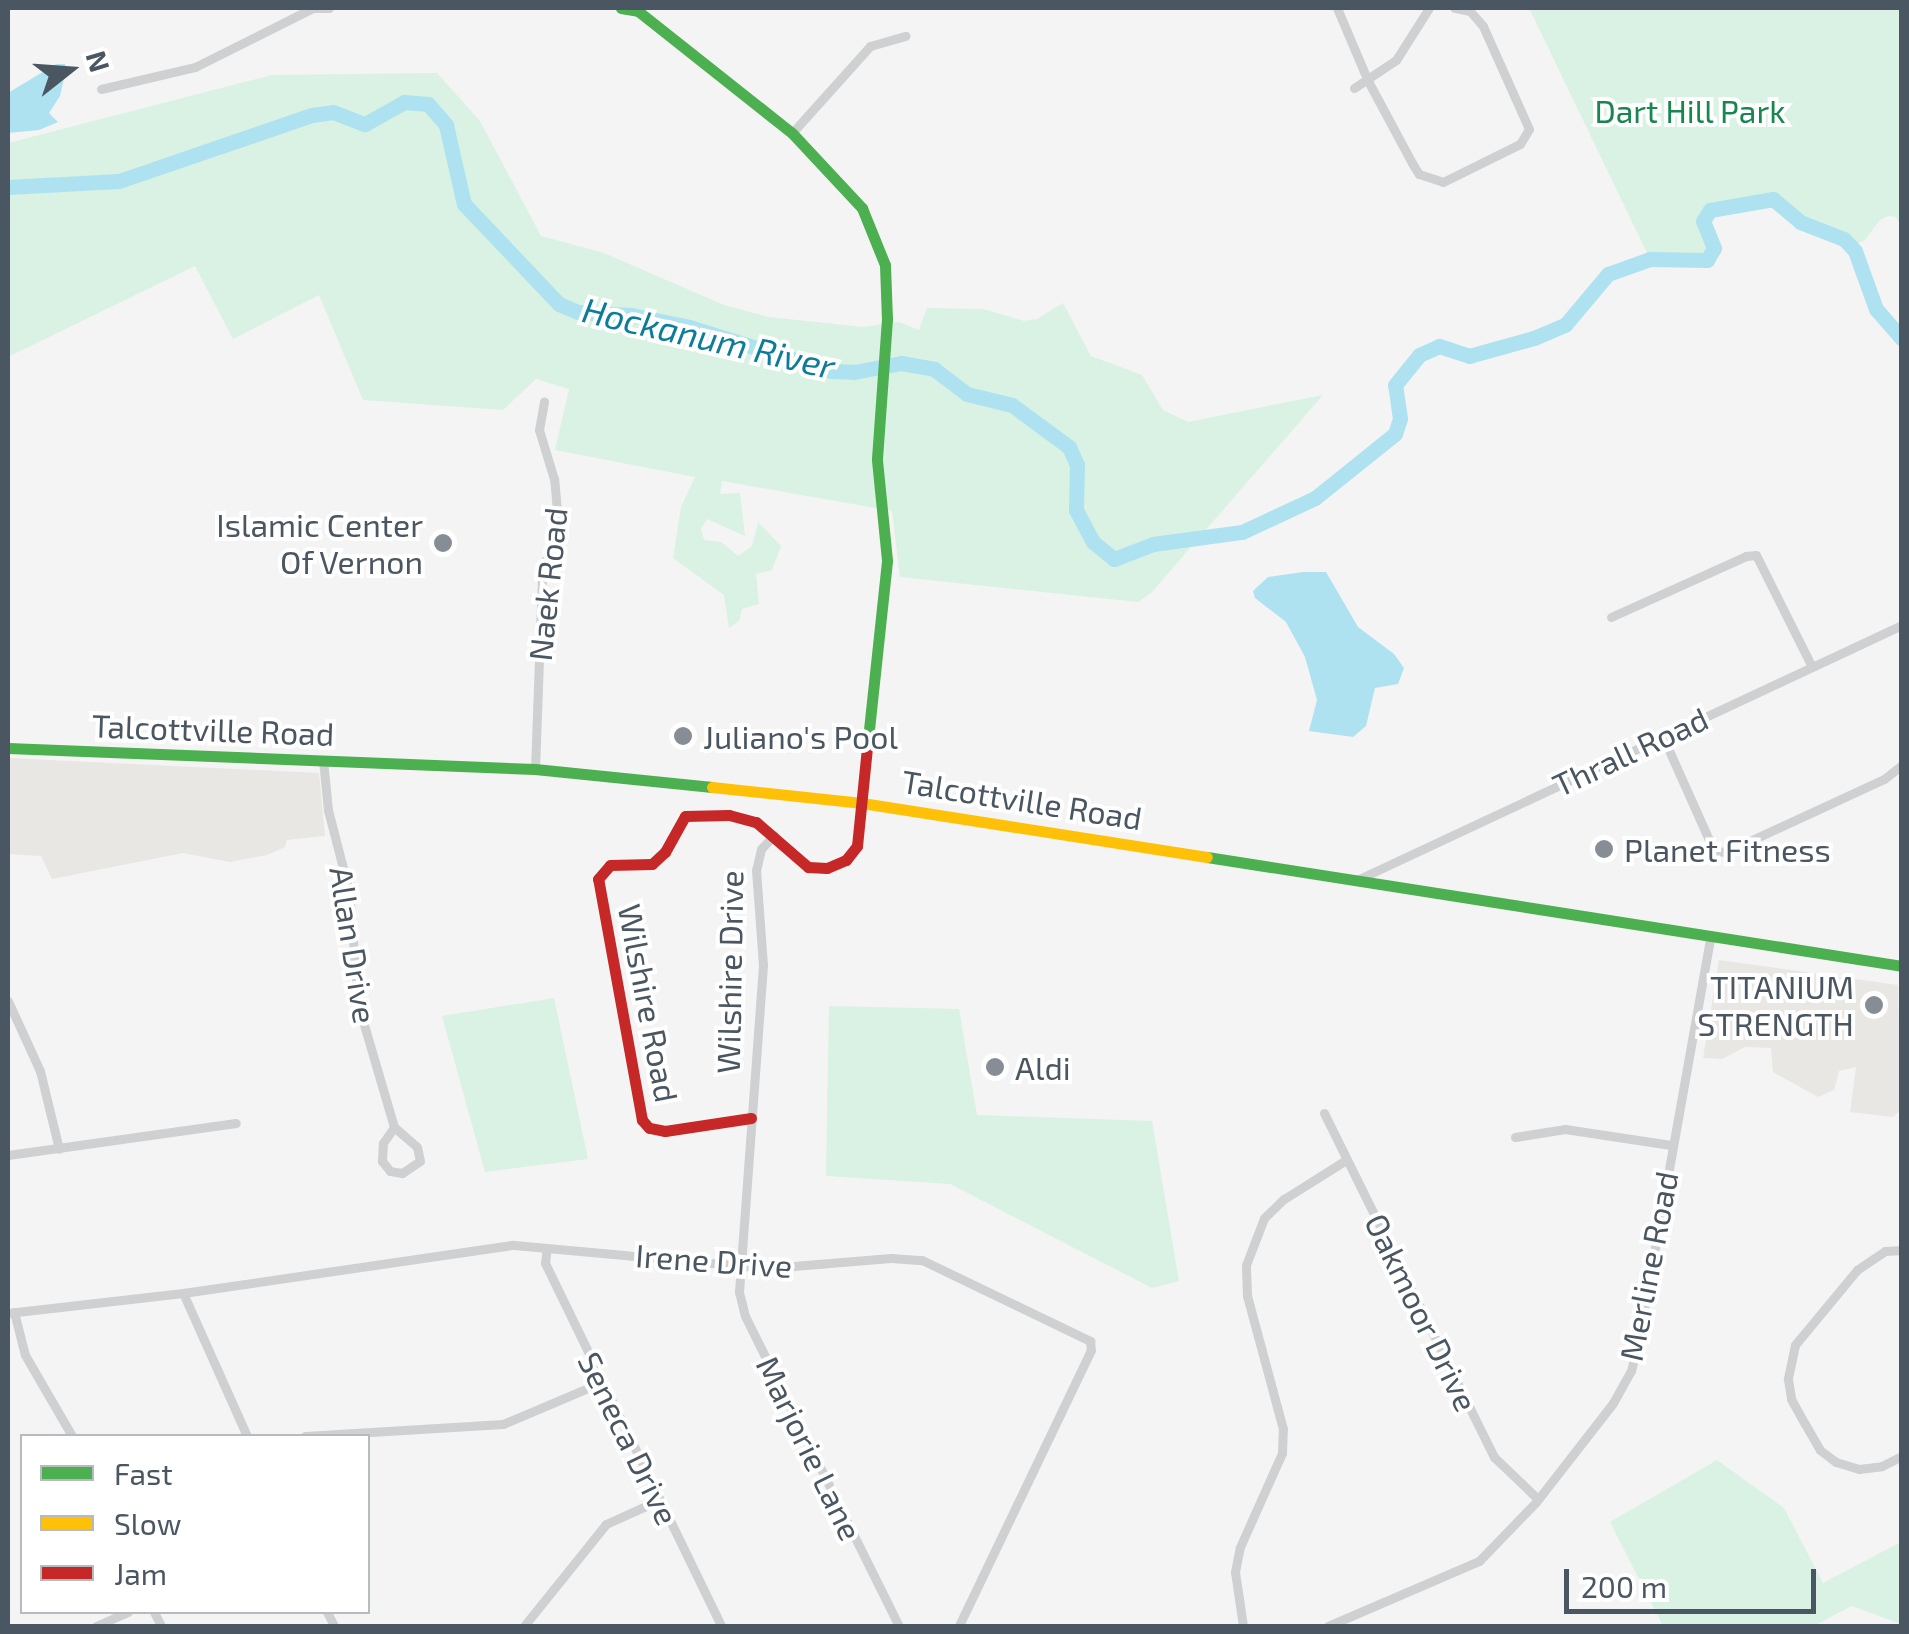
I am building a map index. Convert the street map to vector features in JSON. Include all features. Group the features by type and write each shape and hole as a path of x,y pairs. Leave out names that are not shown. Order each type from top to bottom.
{"main road":[{"name":"Wilshire Drive","path":"621,8 638,11 792,133 862,208 877,240 888,297 876,460 887,561 857,846 846,860 827,868 808,867 774,835"},
{"name":"Talcottville Road","path":"8,748 535,769 862,802 1902,966"},
{"name":"Wilshire Road","path":"751,1118 665,1132 649,1128 642,1120 598,879 610,864 652,864 665,852 685,816 729,816 756,822 774,835"}],"street":[{"path":"101,89 195,67 313,8 329,8"},
{"path":"1337,8 1368,80 1412,163 1429,179 1444,182 1520,144 1529,129 1492,42 1470,11 1454,8"},
{"path":"1354,88 1404,52 1429,8"},
{"path":"792,133 870,46 906,36"},
{"name":"Naek Road","path":"535,769 542,578 557,510 554,479 539,430 544,401"},
{"path":"1611,617 1746,556 1756,555 1811,665"},
{"name":"Thrall Road","path":"1359,880 1902,625"},
{"path":"1663,737 1714,851 1726,852 1762,836 1884,780 1902,765"},
{"name":"Allan Drive","path":"323,760 328,810 350,891 358,1004 394,1128 417,1147 420,1161 402,1173 390,1172 382,1161 383,1143 394,1128"},
{"name":"Wilshire Drive","path":"739,1263 763,965 756,870 761,849 774,835"},
{"name":"Merline Road","path":"1328,1626 1461,1572 1496,1546 1613,1404 1631,1371 1710,938"},
{"path":"8,1001 40,1071 59,1149"},
{"name":"Oakmoor Drive","path":"1324,1113 1494,1457 1538,1499"},
{"path":"8,1155 236,1124"},
{"path":"1515,1137 1565,1130 1671,1145"},
{"path":"1242,1626 1234,1572 1240,1547 1282,1453 1284,1428 1247,1296 1246,1266 1264,1218 1284,1198 1346,1160"},
{"name":"Irene Drive","path":"11,1312 183,1293 496,1247 769,1268 892,1258 922,1260 1090,1342 1090,1350 960,1626"},
{"name":"Seneca Drive","path":"546,1248 545,1263 721,1626"},
{"path":"1902,1250 1885,1252 1857,1270 1806,1329 1788,1363 1791,1399 1820,1450 1859,1469 1882,1466 1902,1456"},
{"name":"Marjorie Lane","path":"739,1263 739,1292 745,1316 900,1626"},
{"path":"183,1293 246,1434"},
{"path":"11,1312 26,1356 71,1434"},
{"path":"338,1434 503,1424 602,1382"},
{"path":"524,1626 606,1524 659,1500"},
{"path":"96,1626 123,1614"}],"shaded area":[{"path":"8,758 319,773 325,836 287,840 285,847 267,855 230,862 183,853 52,879 41,856 8,854"},
{"path":"1719,960 1898,985 1901,1110 1893,1117 1850,1112 1856,1067 1839,1071 1834,1090 1818,1097 1773,1072 1771,1048 1745,1047 1722,1059 1703,1058"}],"green space":[{"name":"Dart Hill Park","path":"1529,8 1901,8 1901,226 1896,217 1888,216 1880,220 1864,241 1851,245 1833,232 1796,220 1776,200 1755,200 1704,214 1703,224 1714,248 1708,259 1650,259"},
{"path":"437,73 480,121 541,236 604,253 724,305 769,317 862,327 899,322 919,330 927,308 983,309 1024,321 1037,319 1063,303 1091,356 1142,375 1163,410 1188,422 1323,395 1151,593 1138,602 900,577 892,511 722,481 720,494 740,493 745,536 707,519 701,529 704,540 721,542 738,556 752,546 758,522 781,546 772,570 756,574 759,604 742,609 739,621 729,628 724,595 673,558 681,507 695,477 555,450 569,389 536,379 503,410 363,400 319,295 233,339 195,266 8,357 8,143 272,75"},
{"path":"554,998 588,1159 485,1172 442,1016"},
{"path":"829,1006 959,1009 977,1115 1152,1121 1179,1281 1152,1288 950,1184 826,1176"},
{"path":"1717,1460 1784,1508 1823,1583 1901,1542 1901,1624 1852,1606 1813,1626 1663,1626 1610,1522"}],"water":[{"path":"56,64 65,64 66,70 60,96 49,113 58,122 39,130 8,133 8,93"},
{"path":"1326,572 1358,627 1394,654 1404,668 1398,684 1375,688 1366,726 1353,737 1309,731 1317,700 1305,657 1286,622 1255,598 1253,591 1268,577"}],"waterway":[{"name":"Hockanum River","path":"8,187 119,181 312,115 333,112 365,124 404,102 428,104 446,125 464,204 559,304 578,312 631,315 689,327 831,371 854,372 901,363 934,369 967,394 1012,405 1069,447 1077,465 1076,510 1093,542 1114,559 1153,544 1242,532 1315,498 1395,434 1400,419 1395,385 1419,355 1439,346 1469,356 1534,338 1565,325 1608,274 1650,259 1707,260 1714,248 1703,221 1710,210 1773,199 1800,222 1844,239 1855,251 1876,309 1902,339"}],"traffic: fast":[{"path":"621,8 638,11 792,133 862,208 885,265 887,319 877,460 887,561 867,747"},
{"path":"8,748 535,769 712,787"},
{"path":"1207,857 1902,966"}],"traffic: slow":[{"path":"712,787 862,803 1207,857"}],"traffic: jam":[{"path":"751,1118 665,1131 649,1128 642,1120 598,879 610,865 652,864 665,852 685,816 729,815 756,822 808,867 827,868 846,860 857,846 867,747"}],"place":[{"name":"Islamic Center Of Vernon","path":"443,543"},
{"name":"Juliano's Pool","path":"683,736"},
{"name":"Planet Fitness","path":"1604,849"},
{"name":"TITANIUM STRENGTH","path":"1874,1005"},
{"name":"Aldi","path":"995,1067"}]}
